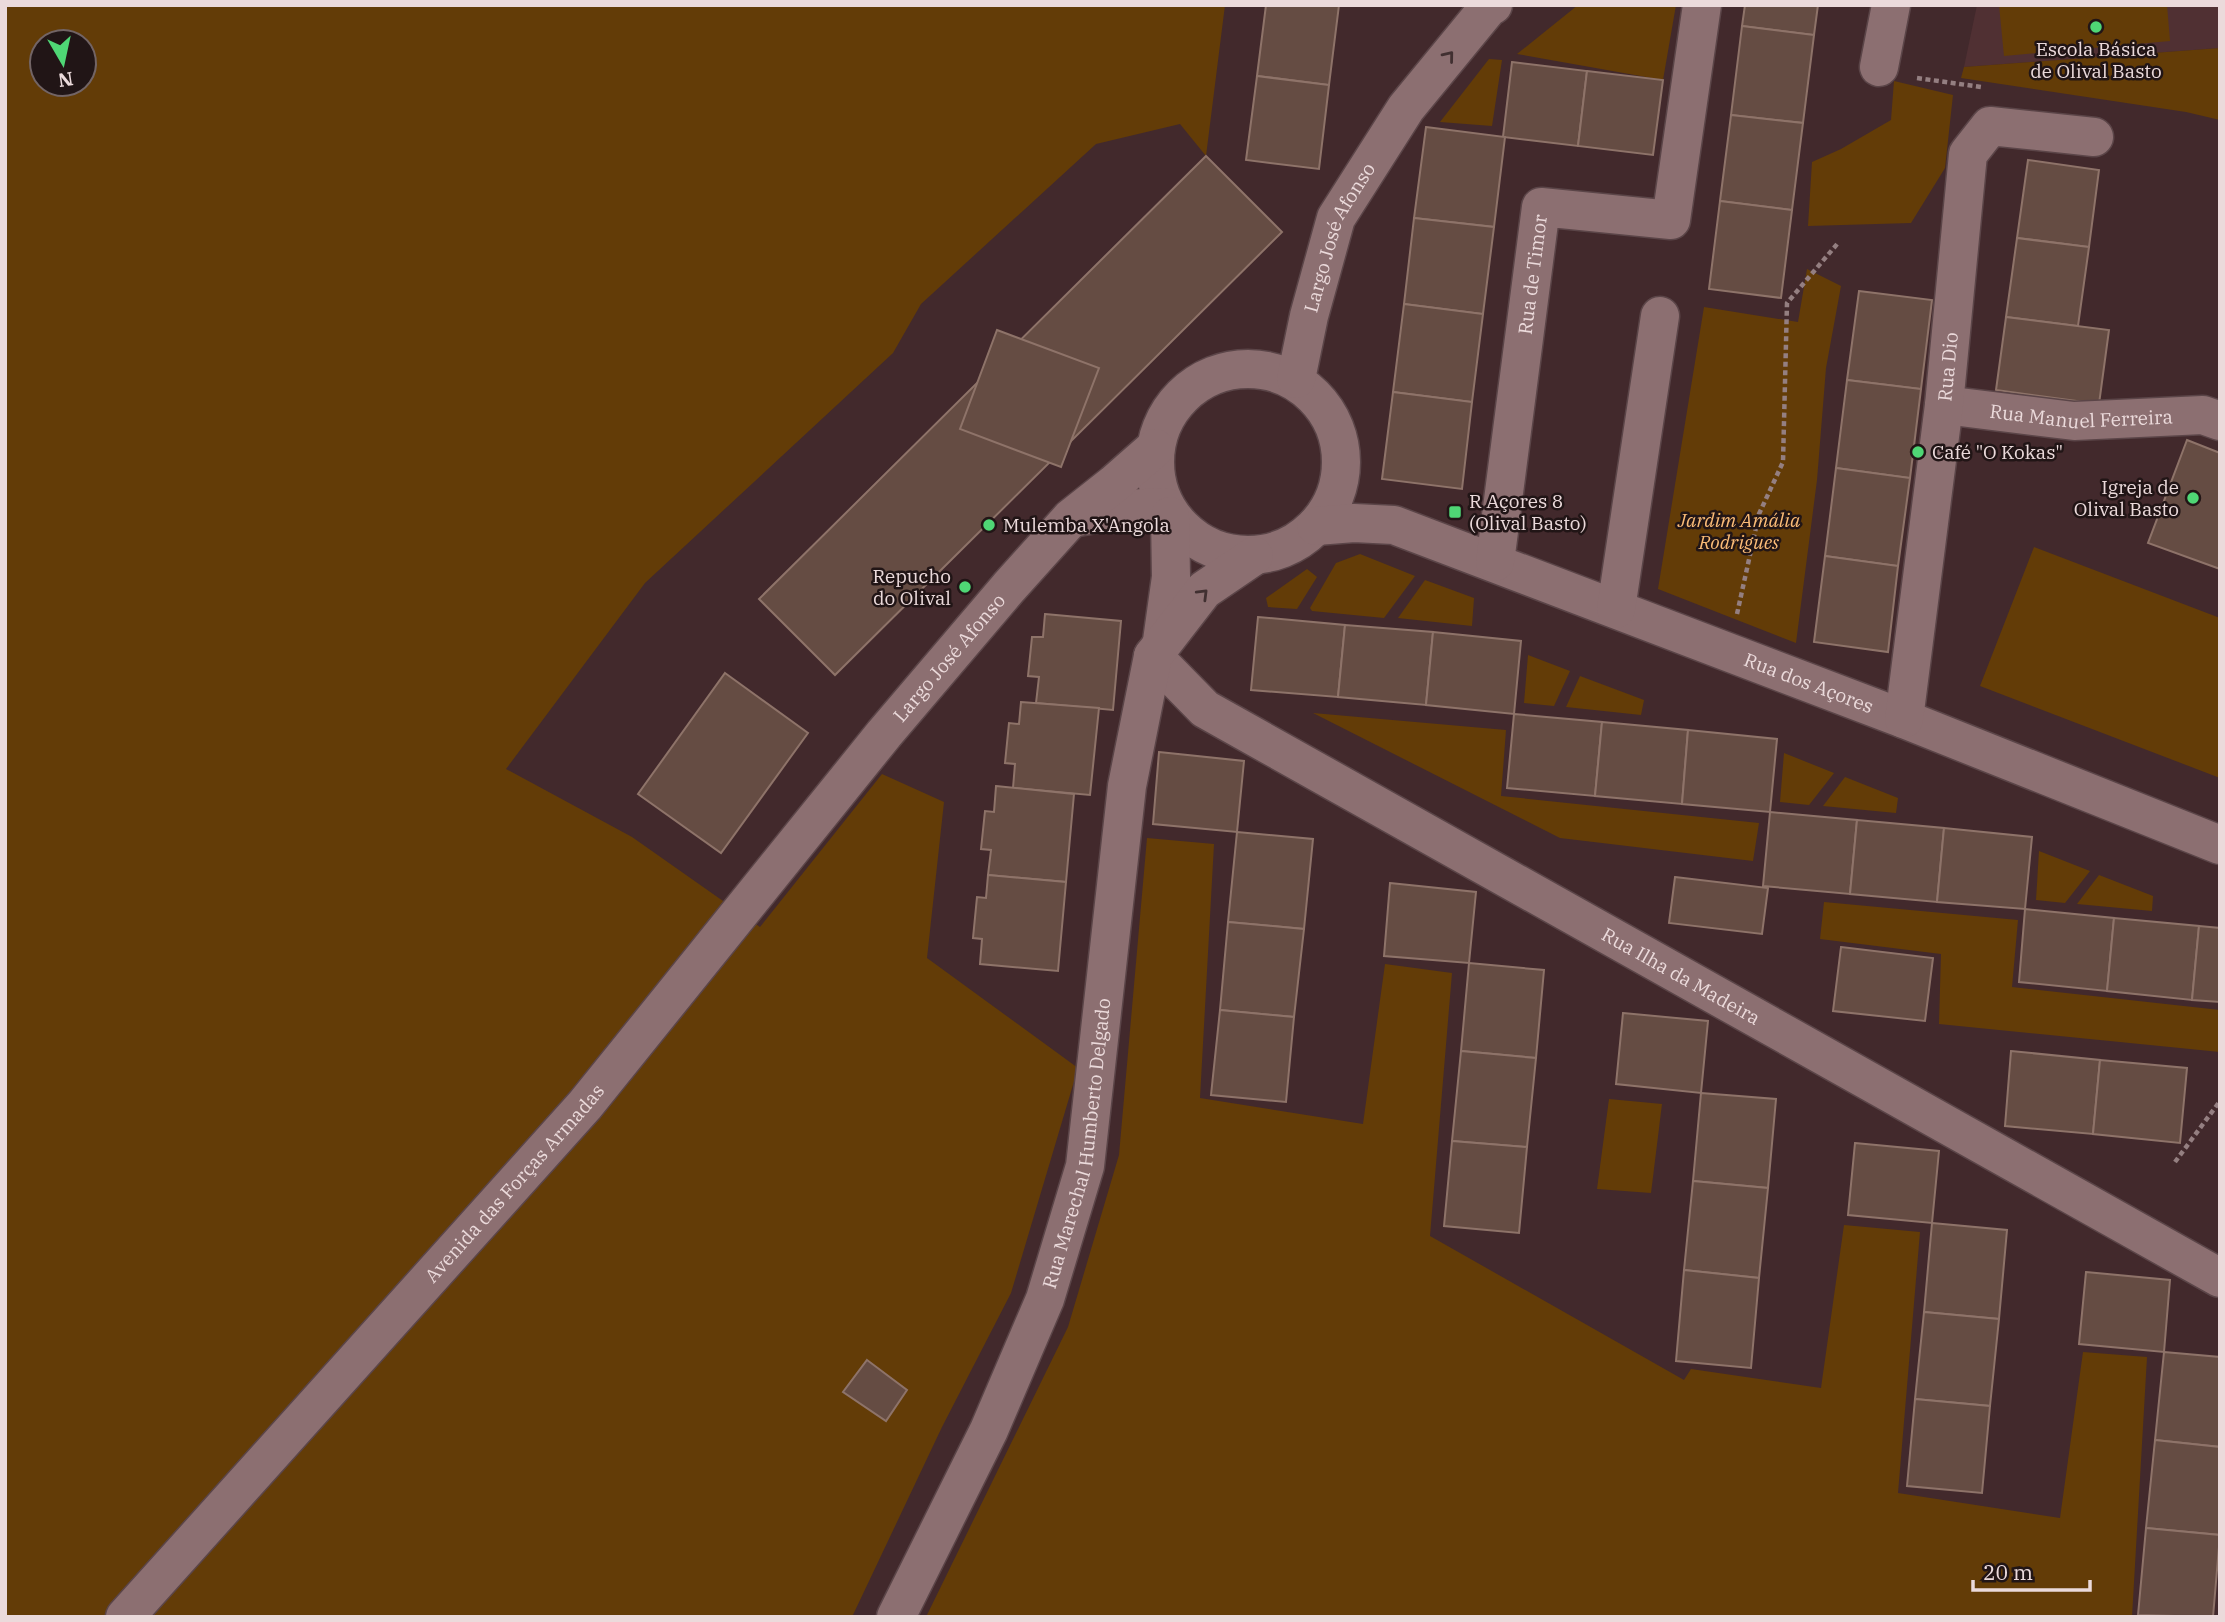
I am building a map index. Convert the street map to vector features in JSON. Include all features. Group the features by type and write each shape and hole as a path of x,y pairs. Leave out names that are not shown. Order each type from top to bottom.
{"street":[{"name":"Largo José Afonso","path":"1296,379 1309,316 1336,218 1406,108 1493,5"},
{"name":"Rua de Timor","path":"1495,562 1541,207 1671,220 1702,5"},
{"path":"1879,67 1891,5"},
{"name":"Rua Dio","path":"1904,719 1944,405 1968,154 1990,126 2094,137"},
{"path":"1616,609 1660,316"},
{"path":"1238,369 1268,371 1296,379 1318,400 1333,424 1341,449 1340,477 1332,503 1316,526 1295,544 1255,556 1214,550 1194,539 1168,512 1155,478 1155,448 1165,419 1184,394 1209,377 1238,369"},
{"name":"Rua Manuel Ferreira","path":"1944,405 2074,421 2203,415 2220,421"},
{"name":"Largo José Afonso","path":"884,734 1071,518 1155,448"},
{"name":"Rua dos Açores","path":"1340,477 1360,498 1394,525"},
{"path":"1071,518 1125,509 1168,512"},
{"name":"Rua Marechal Humberto Delgado","path":"896,1617 989,1430 1045,1299 1085,1166 1127,786 1158,649 1171,577 1168,512"},
{"name":"Rua dos Açores","path":"1316,526 1354,523 1394,525 1904,719 2220,845"},
{"name":"Rua Marechal Humberto Delgado","path":"1158,649 1204,590 1255,556"},
{"name":"Rua Ilha da Madeira","path":"1158,649 1205,709 2220,1278"},
{"name":"Avenida das Forças Armadas","path":"125,1617 586,1105 884,734"}],"path":[{"path":"1729,653 1759,513 1783,462 1787,303 1838,243"},
{"path":"2175,1163 2220,1101"}],"shaded area":[{"name":"Escola Básica de Olival Basto","path":"1977,5 2220,5 2220,48 1964,67"}],"green space":[{"path":"5,5 1225,5 1206,156 1180,124 1096,144 921,304 893,353 645,583 506,769 632,837 760,927 882,774 944,802 927,958 1078,1068 1011,1293 942,1427 852,1617 5,1617"},
{"path":"1578,5 1676,5 1663,80 1517,54"},
{"path":"1999,5 2167,5 2170,41 2004,56"},
{"path":"2220,48 2220,120 2186,112 1961,78 1964,67"},
{"path":"1489,59 1502,60 1492,126 1440,122"},
{"path":"1894,81 1953,95 1945,168 1911,223 1808,226 1812,162 1841,149 1891,120"},
{"name":"Jardim Amália Rodrigues","path":"1807,269 1841,286 1826,368 1817,480 1796,643 1658,589 1704,307 1798,322"},
{"path":"2034,547 2220,618 2220,778 1980,686"},
{"path":"1360,554 1415,576 1384,618 1312,611 1310,608 1336,563"},
{"path":"1307,569 1317,577 1297,609 1268,607 1266,598"},
{"path":"1425,580 1474,598 1472,626 1398,618"},
{"path":"1528,655 1570,671 1554,706 1524,703"},
{"path":"1580,676 1644,700 1641,715 1566,707"},
{"path":"1313,713 1506,730 1501,796 1759,823 1753,861 1560,838"},
{"path":"1784,753 1834,773 1809,805 1780,802"},
{"path":"1845,777 1898,798 1896,813 1823,806"},
{"path":"1147,838 1214,844 1200,1098 1363,1124 1385,964 1452,973 1430,1236 1684,1380 1691,1369 1821,1388 1844,1225 1920,1232 1898,1493 2060,1518 2083,1352 2147,1357 2132,1617 926,1617 1068,1327 1119,1155"},
{"path":"2039,851 2090,871 2065,903 2036,900"},
{"path":"2099,875 2153,896 2152,911 2077,904"},
{"path":"1824,902 2018,920 2012,987 2220,1010 2220,1052 1939,1024 1941,954 1820,939"},
{"path":"1609,1099 1662,1104 1651,1193 1597,1189"}],"building":[{"path":"1266,5 1339,5 1329,85 1257,76"},
{"path":"1745,5 1818,5 1814,35 1742,26"},
{"path":"1742,26 1814,35 1803,123 1731,115"},
{"path":"1512,62 1587,71 1578,146 1503,137"},
{"path":"1587,71 1663,80 1653,155 1578,146"},
{"path":"1257,76 1329,85 1319,169 1246,160"},
{"path":"1731,115 1803,123 1792,210 1720,201"},
{"path":"1426,127 1505,137 1494,227 1414,218"},
{"path":"1206,156 1282,232 835,675 759,599"},
{"path":"2028,160 2099,170 2089,247 2017,238"},
{"path":"1720,201 1792,210 1781,298 1709,289"},
{"path":"1414,218 1494,227 1483,314 1404,304"},
{"path":"2017,238 2089,247 2078,326 2006,317"},
{"path":"1859,291 1932,300 1921,389 1847,380"},
{"path":"1404,304 1483,314 1472,402 1393,392"},
{"path":"2006,317 2109,330 2099,404 1996,390"},
{"path":"997,330 1099,368 1061,467 960,429"},
{"path":"1847,380 1921,389 1910,478 1836,468"},
{"path":"1393,392 1472,402 1462,489 1382,479"},
{"name":"Igreja de Olival Basto","path":"2187,440 2220,453 2220,569 2148,543"},
{"path":"1836,468 1910,478 1898,566 1825,556"},
{"path":"1825,556 1898,566 1888,652 1814,642"},
{"path":"1045,614 1121,621 1113,710 1036,703 1039,677 1028,676 1032,637 1043,637"},
{"path":"1258,617 1345,625 1338,697 1251,690"},
{"path":"1345,625 1433,632 1426,705 1338,697"},
{"path":"1433,632 1521,641 1514,714 1426,705"},
{"path":"725,673 808,733 721,853 638,794"},
{"path":"1021,702 1099,708 1090,795 1013,788 1015,764 1005,763 1009,723 1019,724"},
{"path":"1514,714 1602,722 1595,796 1507,788"},
{"path":"1602,722 1688,730 1682,804 1595,796"},
{"path":"1688,730 1777,739 1770,812 1682,804"},
{"path":"1159,752 1244,761 1237,832 1153,824"},
{"path":"996,786 1074,794 1066,882 988,875 991,850 981,849 985,811 994,812"},
{"path":"1770,812 1857,820 1850,894 1763,886"},
{"path":"1857,820 1944,828 1937,902 1850,894"},
{"path":"1944,828 2032,837 2025,909 1937,902"},
{"path":"1237,832 1313,839 1304,929 1228,922"},
{"path":"988,875 1066,882 1058,971 980,964 982,939 973,938 977,897 986,898"},
{"path":"1675,877 1768,888 1762,934 1669,923"},
{"path":"1390,883 1476,892 1469,963 1384,956"},
{"path":"2025,909 2114,918 2107,991 2019,982"},
{"path":"2114,918 2199,926 2192,1000 2107,991"},
{"path":"1228,922 1304,929 1294,1017 1220,1010"},
{"path":"2199,926 2220,928 2220,1002 2192,1000"},
{"path":"1841,947 1933,958 1925,1021 1833,1011"},
{"path":"1469,963 1544,970 1536,1058 1461,1051"},
{"path":"1220,1010 1294,1017 1286,1102 1211,1095"},
{"path":"1623,1013 1708,1021 1701,1093 1616,1084"},
{"path":"1461,1051 1536,1058 1527,1147 1452,1141"},
{"path":"2011,1051 2100,1060 2093,1134 2005,1126"},
{"path":"2100,1060 2187,1068 2180,1143 2093,1134"},
{"path":"1701,1093 1776,1099 1768,1188 1693,1181"},
{"path":"1452,1141 1527,1147 1519,1233 1444,1226"},
{"path":"1855,1143 1939,1151 1932,1223 1848,1215"},
{"path":"1693,1181 1768,1188 1759,1278 1684,1270"},
{"path":"1932,1223 2007,1230 1999,1319 1924,1312"},
{"path":"1684,1270 1759,1278 1751,1368 1676,1361"},
{"path":"2086,1272 2170,1280 2164,1352 2079,1344"},
{"path":"1924,1312 1999,1319 1990,1406 1915,1399"},
{"path":"2164,1352 2220,1357 2220,1447 2155,1440"},
{"path":"867,1360 907,1390 886,1421 843,1392"},
{"path":"1915,1399 1990,1406 1982,1493 1907,1486"},
{"path":"2155,1440 2220,1447 2220,1535 2146,1528"},
{"path":"2146,1528 2220,1535 2213,1617 2138,1615"}],"place":[{"name":"Escola Básica de Olival Basto","path":"2096,27"},
{"name":"Café \"O Kokas\"","path":"1918,452"},
{"name":"Igreja de Olival Basto","path":"2193,498"},
{"name":"R Açores 8 (Olival Basto)","path":"1455,512"},
{"name":"Mulemba X'Angola","path":"989,525"},
{"name":"Repucho do Olival","path":"965,587"}]}
